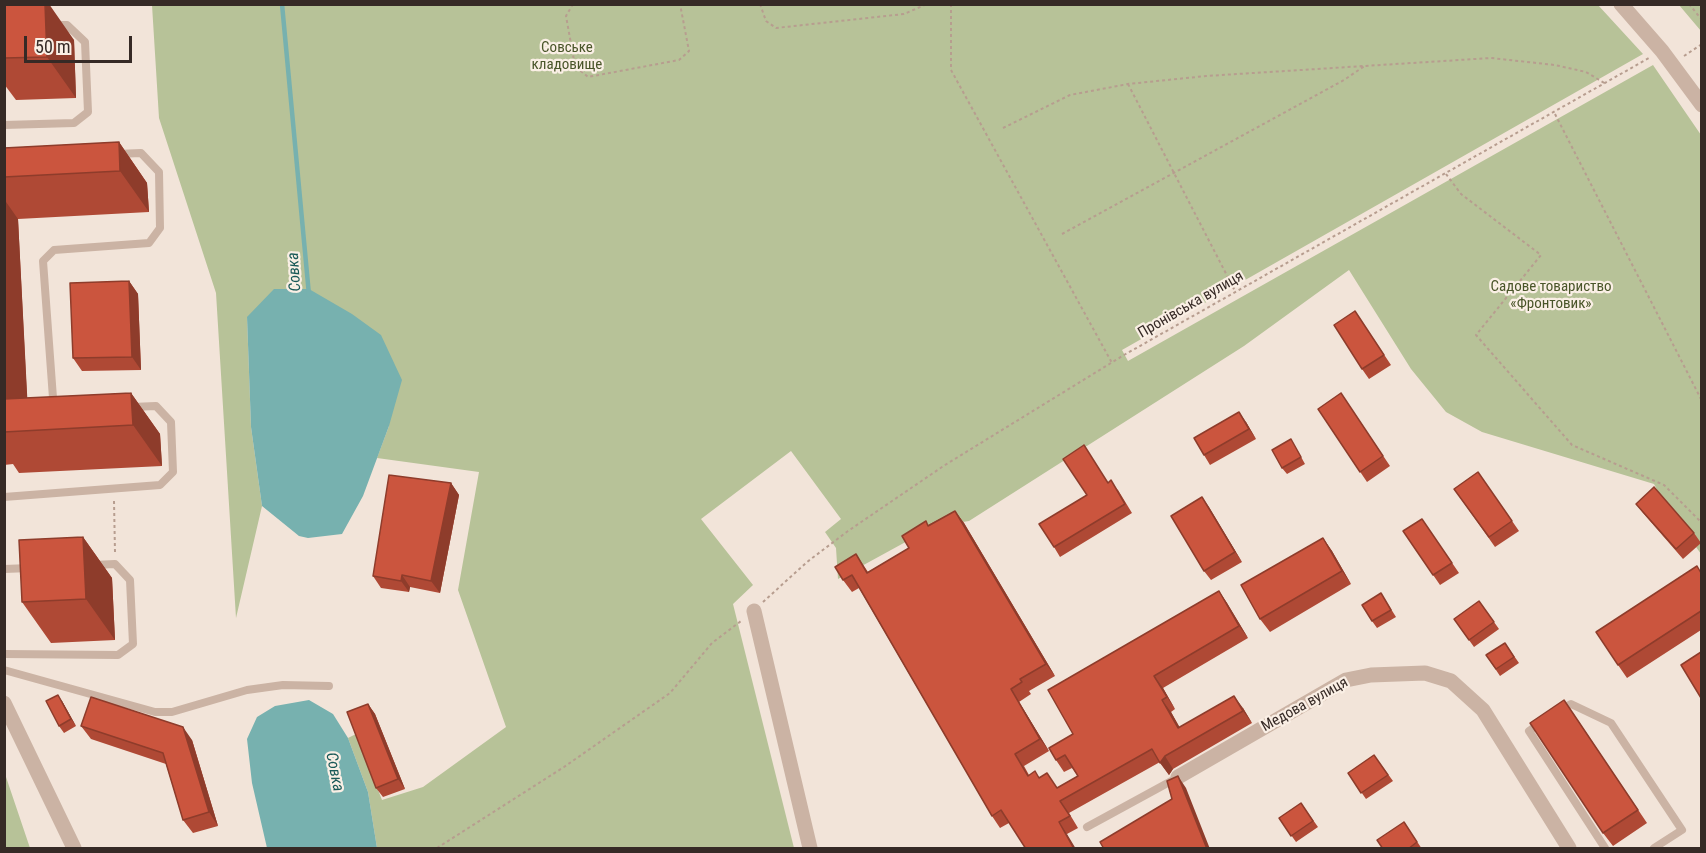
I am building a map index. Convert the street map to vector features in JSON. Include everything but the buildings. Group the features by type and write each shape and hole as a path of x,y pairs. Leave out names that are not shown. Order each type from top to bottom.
{"street":[{"path":"1621,4 1662,51 1701,105"},
{"path":"753,611 810,849"},
{"name":"Медова вулиця","path":"1178,777 1346,680 1371,675 1425,673 1451,681 1483,710 1569,849"},
{"path":"4,703 74,849"}],"lane":[{"path":"4,125 74,123 88,112 85,42 67,25 46,25"},
{"path":"68,409 53,398 44,261 54,250 149,243 160,228 159,172 141,153 107,154"},
{"path":"4,497 160,485 173,472 171,422 156,406 123,407"},
{"path":"4,654 118,655 133,644 130,580 116,564 82,566"},
{"path":"4,569 38,567"},
{"path":"4,670 156,712 172,712 256,689 283,685 328,686"},
{"path":"1605,849 1529,731 1571,704 1611,723 1682,830 1654,849"},
{"path":"1087,827 1178,777"}],"path":[{"path":"573,4 566,16 575,66 588,77 679,60 689,51 680,4"},
{"path":"760,4 766,21 777,28 904,14 927,4"},
{"path":"951,4 949,28 951,70 1112,363"},
{"path":"1137,4 1199,4"},
{"path":"1689,4 1701,20"},
{"path":"1672,64 1701,44"},
{"name":"Пронівська вулиця","path":"437,849 564,767 670,693 712,643 753,611 807,562 945,465 1235,291 1555,114 1662,51"},
{"path":"1003,128 1070,95 1128,84 1365,65 1518,59 1586,72 1606,84"},
{"path":"1062,234 1344,80 1365,65"},
{"path":"1128,84 1235,291"},
{"path":"1555,114 1701,401"},
{"path":"1446,174 1461,194 1541,255 1476,335 1572,445 1664,485 1701,523"},
{"path":"114,489 116,564"}],"green space":[{"path":"152,5 1598,5 1643,54 1122,350 1128,361 1653,65 1701,135 1701,554 1696,547 1699,544 1661,497 1654,484 1482,432 1446,412 1411,369 1349,270 1244,346 969,521 933,527 838,579 836,548 825,532 841,519 791,451 701,519 753,585 733,604 794,848 377,848 368,792 348,738 356,734 382,800 423,787 506,727 458,590 479,472 377,458 389,426 247,317 251,427 262,506 236,618 216,293 159,118"},
{"path":"1679,5 1701,5 1701,31"},
{"path":"5,774 30,848 5,848"}],"water":[{"path":"274,289 309,289 352,314 381,335 402,380 389,426 363,496 342,534 308,538 299,536 262,506 251,427 247,317"},
{"path":"309,700 333,714 348,738 368,792 377,848 267,848 252,783 247,739 257,717 275,706"}],"waterway":[{"name":"Совка","path":"282,4 309,295"}],"park label":[{"name":"Совське кладовище","path":"567,56"},
{"name":"Садове товариство «Фронтовик»","path":"1551,296"}]}
